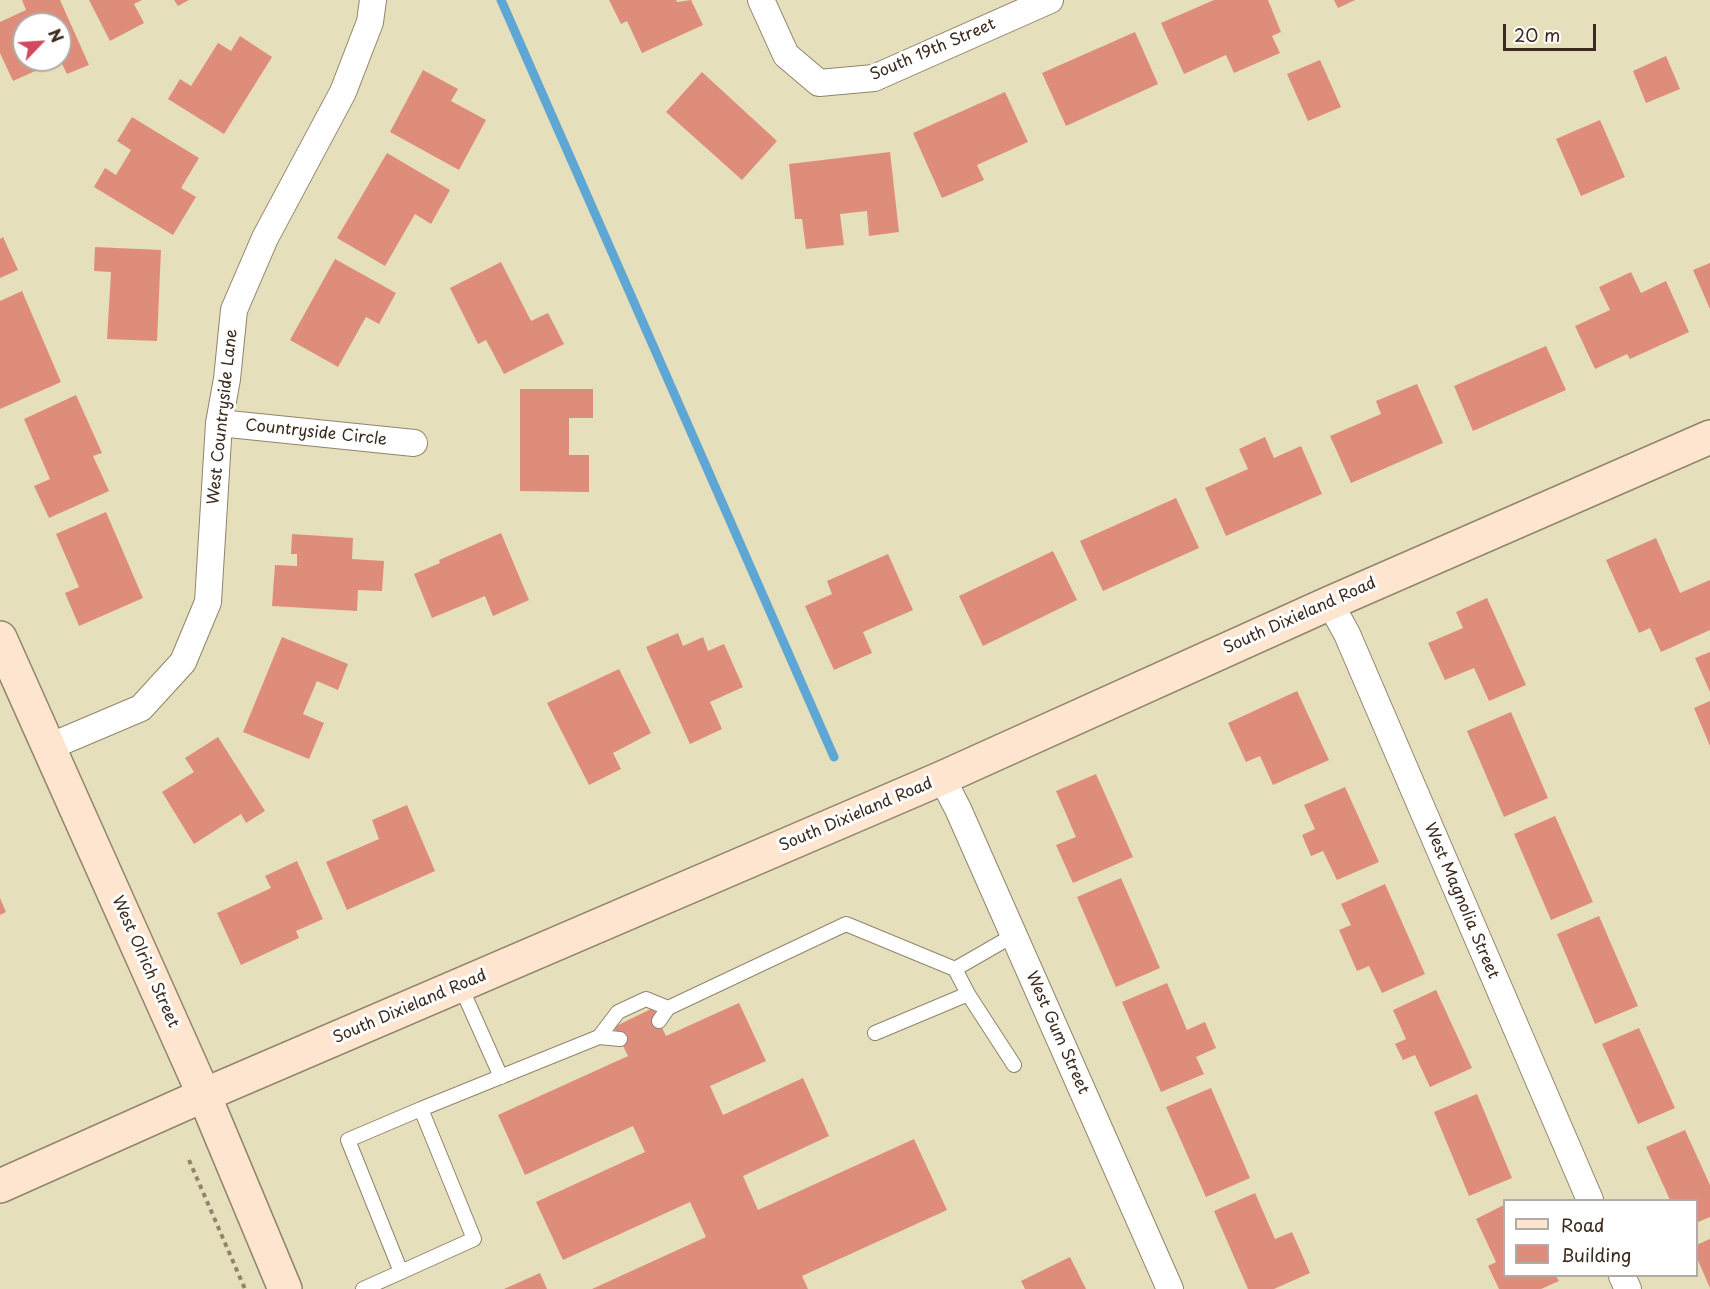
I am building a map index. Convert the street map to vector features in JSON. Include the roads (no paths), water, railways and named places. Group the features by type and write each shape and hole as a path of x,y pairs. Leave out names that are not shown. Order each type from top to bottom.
{"main road":[{"name":"South Dixieland Road","path":"0,1186 204,1095 942,778 1330,603 1709,441"},
{"name":"West Olrich Street","path":"0,638 204,1095 285,1289"}],"street":[{"name":"West Countryside Lane","path":"49,747 141,708 183,662 208,602 219,423 227,379 234,310 265,238 343,92 370,22 374,0"},
{"name":"South 19th Street","path":"761,0 786,55 819,82 874,78 1050,0"},
{"name":"Countryside Circle","path":"219,423 414,443"},
{"name":"West Magnolia Street","path":"1330,603 1347,634 1590,1199"},
{"name":"West Gum Street","path":"942,778 958,809 1170,1289"}],"lane":[{"path":"659,1021 668,1008 846,924 955,969 968,994 1014,1065"},
{"path":"955,969 1014,935"},
{"path":"460,986 501,1077"},
{"path":"875,1033 968,994"},
{"path":"599,1037 618,1012 646,999 668,1008"},
{"path":"401,1272 348,1140 599,1037 620,1039"},
{"path":"363,1289 474,1239 420,1109"}],"waterway":[{"path":"501,0 834,757"}]}
